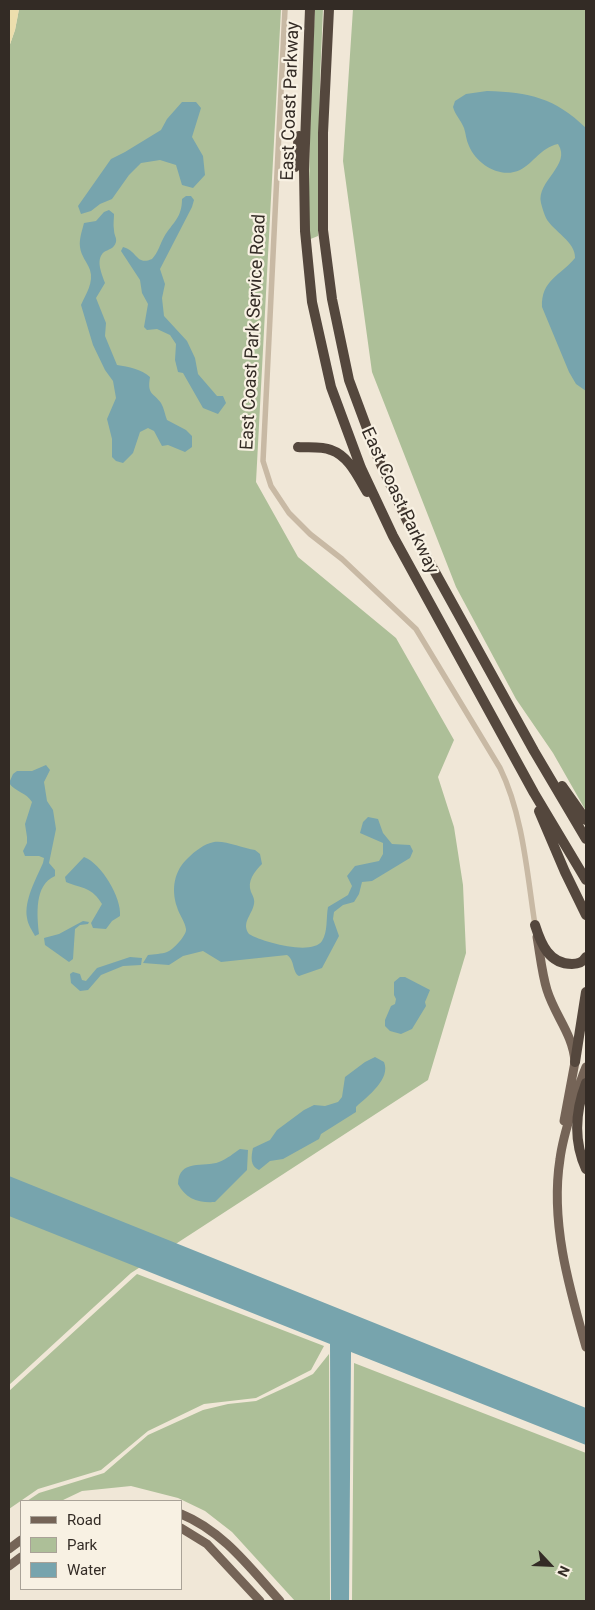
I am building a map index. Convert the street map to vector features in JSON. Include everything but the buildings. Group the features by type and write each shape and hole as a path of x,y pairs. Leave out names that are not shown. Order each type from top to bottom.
{"highway":[{"name":"East Coast Parkway","path":"310,9 306,87 304,231 312,302 331,387 362,468 393,536 534,793 586,880"},
{"name":"East Coast Parkway","path":"329,9 323,133 324,230 332,299 349,380 378,458 409,525 546,772 586,839"},
{"path":"295,167 306,87"},
{"path":"298,447 331,450 346,460 393,536"},
{"path":"546,772 563,788 586,820"},
{"path":"534,793 544,823 586,915"},
{"path":"535,925 542,945 553,958 570,964 580,963 586,957"},
{"path":"575,1062 586,992"},
{"path":"586,1083 577,1111 576,1128 578,1146 586,1169"}],"main road":[{"path":"535,925 547,990 573,1044 575,1062 564,1117 560,1158 558,1216 560,1236 574,1305 586,1347"},
{"path":"560,1158 572,1110 586,1067"},
{"path":"182,1515 210,1529 225,1541 280,1601"},
{"path":"182,1529 207,1544 260,1601"},
{"path":"9,1549 20,1541"},
{"path":"9,1566 20,1558"}],"street":[{"name":"East Coast Park Service Road","path":"284,9 263,461 271,486 289,513 310,534 342,558 416,629 500,768 515,806 535,925"}],"green space":[{"path":"19,9 281,9 256,482 298,557 396,638 454,740 438,777 454,827 463,885 466,953 428,1080 131,1273 9,1385 9,47"},
{"path":"315,9 323,9 318,236 308,240 311,80"},
{"path":"353,9 586,9 586,811 553,753 516,699 456,587 372,372 343,161"},
{"path":"137,1274 324,1346 311,1370 256,1398 204,1404 148,1431 101,1470 38,1489 9,1509 9,1391"},
{"path":"329,1354 330,1601 295,1601 232,1532 205,1511 178,1498 131,1486 82,1491 63,1500 28,1500 39,1493 104,1473 148,1435 203,1410 228,1404 256,1401 313,1374"},
{"path":"354,1363 586,1453 586,1601 352,1601"}],"sand":[{"path":"9,9 19,9 9,47"}],"water":[{"path":"487,91 529,95 552,103 575,118 586,128 586,391 576,384 569,372 542,307 548,284 575,258 572,247 549,223 541,203 544,187 561,159 561,152 558,144 552,146 525,167 513,172 505,173 484,164 469,146 464,128 453,107 455,101 466,94"},
{"path":"182,102 196,102 201,108 192,137 203,156 205,175 193,188 182,185 176,165 160,160 141,163 129,175 112,199 100,204 91,211 81,214 78,206 111,159 161,130 167,119"},
{"path":"186,196 191,196 194,200 192,207 160,269 165,284 162,298 164,316 187,341 195,358 198,374 217,396 223,396 226,403 218,414 203,408 183,373 178,372 175,360 176,344 170,335 157,329 147,330 144,327 148,304 142,293 140,280 121,251 123,247 143,261 152,259 179,215 182,199"},
{"path":"109,210 114,214 116,242 113,247 101,255 100,267 105,283 96,298 106,323 105,336 117,365 139,370 150,377 149,387 151,393 161,403 167,420 186,430 192,436 192,447 185,452 168,445 162,446 154,431 148,428 140,432 133,453 123,463 116,461 112,457 112,439 107,419 116,398 113,381 105,370 93,345 81,305 89,288 91,274 80,244 84,223 96,221 104,212"},
{"path":"46,765 50,770 44,782 47,801 53,810 56,829 49,863 55,870 55,876 48,880 40,893 38,901 39,934 35,936 28,921 27,904 44,858 25,856 23,851 27,843 27,837 25,824 32,802 9,783 13,774 17,771 32,771"},
{"path":"368,817 378,819 383,833 392,844 410,845 413,851 410,858 372,881 362,882 359,894 354,902 343,905 334,912 333,919 339,936 322,968 299,976 295,972 290,957 287,955 221,962 203,951 183,956 169,965 143,963 148,955 170,951 186,932 174,894 177,874 183,863 194,853 203,846 214,842 228,843 255,850 260,854 262,864 254,873 250,884 254,902 246,926 249,934 264,941 287,946 308,947 317,945 322,941 325,933 328,907 348,895 352,886 347,876 355,866 379,861 383,854 383,843 360,833 363,822"},
{"path":"84,857 97,866 109,882 118,900 120,916 112,921 106,929 93,928 91,923 102,904 95,894 87,889 66,882 65,877"},
{"path":"83,921 89,922 75,929 73,959 69,962 45,945 44,938 59,934"},
{"path":"130,957 142,958 141,965 123,966 101,975 88,990 80,991 71,983 70,974 73,972 80,974 82,980 86,981 97,968"},
{"path":"400,977 405,977 430,990 425,1002 426,1006 412,1029 401,1034 390,1031 385,1026 385,1020 391,1006 395,1004 394,982"},
{"path":"375,1057 384,1062 384,1075 377,1087 356,1107 356,1112 321,1134 319,1139 283,1159 270,1161 259,1170 254,1166 252,1158 253,1148 270,1140 277,1130 304,1110 314,1105 325,1106 338,1102 342,1097 345,1077"},
{"path":"240,1149 248,1150 247,1170 215,1202 198,1201 189,1197 181,1189 178,1184 179,1176 187,1167 219,1162"},
{"path":"9,1176 586,1408 586,1445 351,1352 349,1601 331,1601 330,1344 9,1216"}]}
